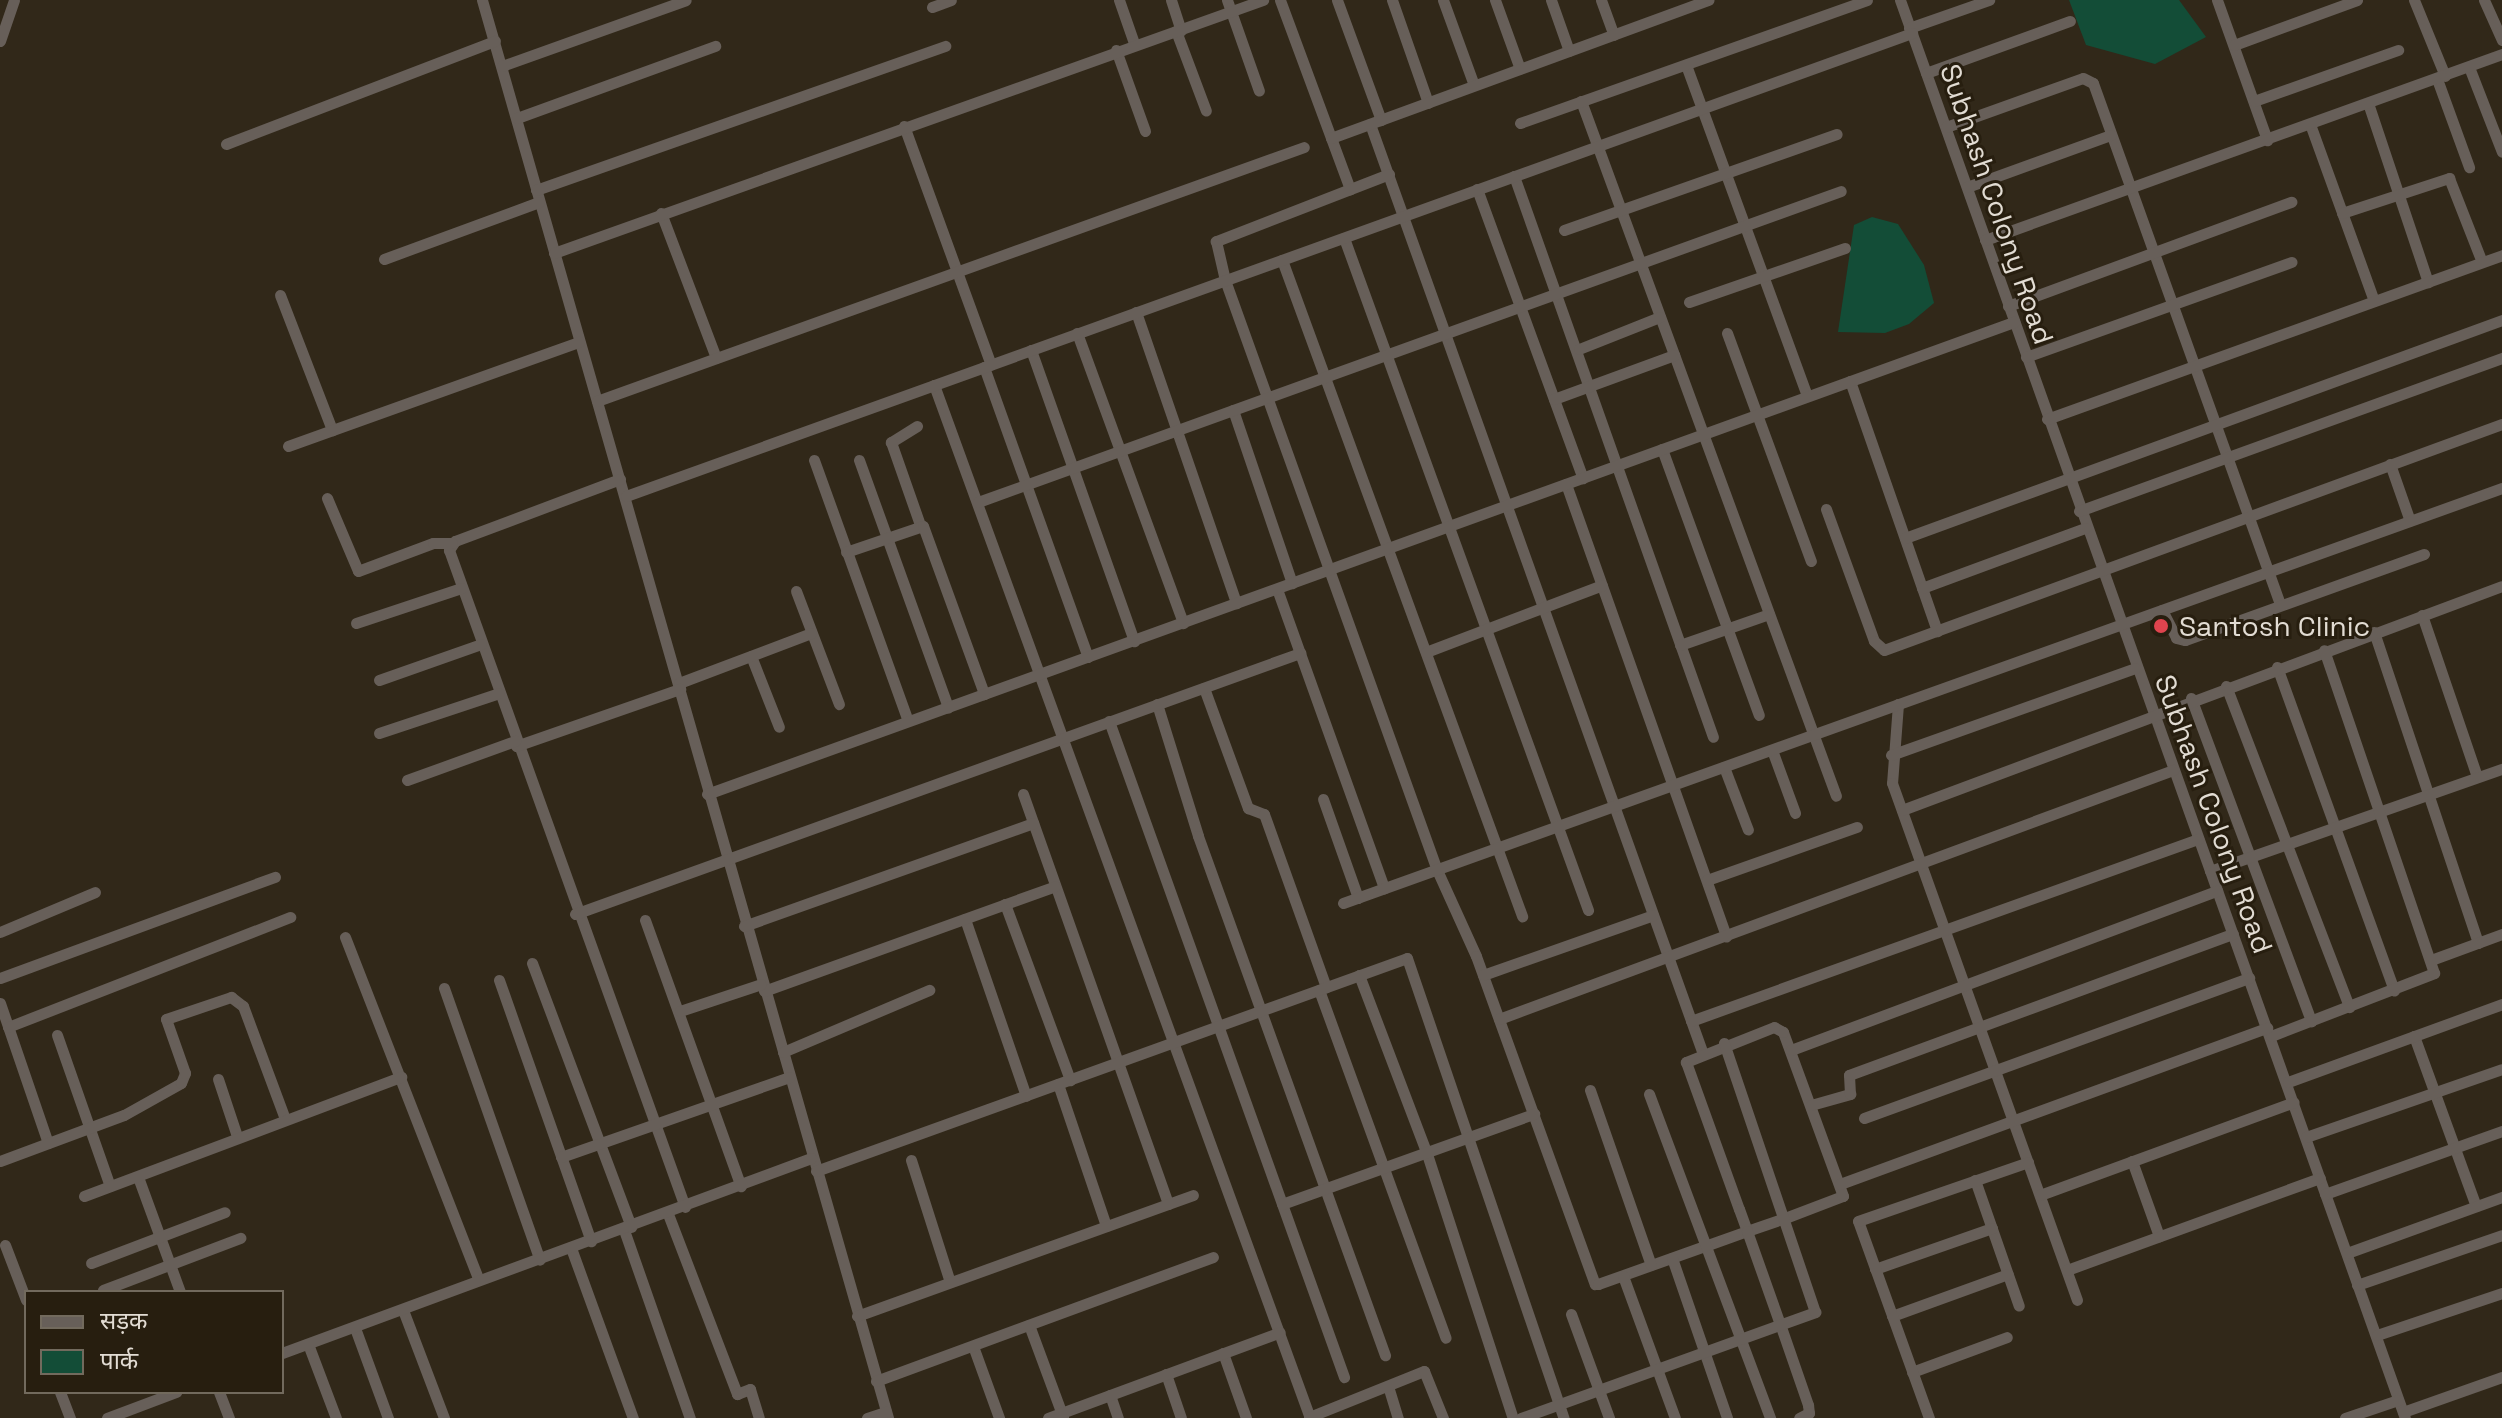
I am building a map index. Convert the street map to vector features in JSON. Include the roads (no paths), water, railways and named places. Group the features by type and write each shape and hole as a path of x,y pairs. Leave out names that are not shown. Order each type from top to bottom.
{"street":[{"path":"0,41 14,0"},
{"path":"482,0 680,686 724,860 783,1052 887,1415 867,1418"},
{"path":"502,66 686,0"},
{"path":"932,7 951,0"},
{"path":"1119,0 1134,43"},
{"path":"1171,0 1206,111"},
{"path":"1227,0 1259,91"},
{"path":"554,253 1134,43 1232,14 1263,0"},
{"path":"1280,0 1350,189"},
{"path":"1337,0 1376,122 1389,174 1702,1051"},
{"path":"1392,0 1428,103"},
{"path":"1443,0 1474,85"},
{"path":"1495,0 1520,69"},
{"path":"1551,0 1569,51"},
{"path":"1601,0 1614,35"},
{"path":"1331,138 1614,35 1689,3 1709,0"},
{"path":"1520,123 1867,0"},
{"name":"Subhash Colony Road","path":"1900,0 2119,625 2288,1082 2404,1415"},
{"path":"626,496 1702,108 1989,0"},
{"path":"2217,0 2267,140"},
{"path":"2234,45 2357,0"},
{"path":"2414,0 2469,167"},
{"path":"2484,0 2502,40"},
{"path":"1926,73 2070,21"},
{"path":"226,144 495,41"},
{"path":"517,118 715,46"},
{"path":"536,190 945,46"},
{"path":"1116,50 1145,131"},
{"path":"2254,101 2398,50"},
{"path":"1985,240 2502,54"},
{"path":"1686,65 1807,396"},
{"path":"2469,67 2502,152"},
{"path":"1946,127 2087,78 2131,189 2280,604"},
{"path":"1581,101 1836,796"},
{"path":"2368,103 2428,282"},
{"path":"2310,124 2374,301"},
{"path":"904,126 1088,657"},
{"path":"1564,230 1837,134"},
{"path":"1967,187 2111,135"},
{"path":"597,401 1304,147"},
{"path":"1389,174 1216,241 1225,280 1437,870 1483,975 1593,1281 1623,1276 1651,1265 1672,1258 1747,1231 1841,1198 1840,1184 1791,1050 1779,1027 1702,1051 1686,1062 1747,1231 1780,1324 1809,1409 1799,1418"},
{"path":"1514,176 1579,349 1713,737"},
{"path":"2342,213 2449,178 2482,262"},
{"path":"1477,189 1583,478"},
{"path":"978,502 1841,191"},
{"path":"384,259 539,202"},
{"path":"2008,306 2291,202"},
{"path":"661,213 716,358"},
{"path":"1344,238 1588,910"},
{"path":"1689,302 1845,248"},
{"path":"2047,419 2502,255"},
{"path":"1282,260 1385,549 1522,916"},
{"path":"2026,357 2292,262"},
{"path":"280,295 332,430"},
{"path":"1136,312 1236,603"},
{"path":"1579,349 1660,317"},
{"path":"1905,538 2502,320"},
{"path":"707,794 2014,322"},
{"path":"1077,333 1183,623"},
{"path":"1727,333 1811,561"},
{"path":"288,446 579,342"},
{"path":"1031,350 1134,641"},
{"path":"1554,399 1674,355"},
{"path":"2079,511 2502,358"},
{"path":"1850,381 1937,631"},
{"path":"934,385 1037,675 1310,1417 1424,1371 1443,1418"},
{"path":"1233,410 1292,583"},
{"path":"1826,509 1878,647 1937,631 2101,572 2248,514 2502,424"},
{"path":"917,426 891,442 984,694"},
{"path":"1662,449 1759,715"},
{"path":"814,460 908,721"},
{"path":"859,460 948,707"},
{"path":"2390,464 2410,521"},
{"path":"327,498 358,571 433,543 452,543 620,479"},
{"path":"1566,484 1726,937"},
{"path":"1343,903 2502,488"},
{"path":"846,552 920,525"},
{"path":"1922,588 2085,528"},
{"path":"452,543 461,588 575,914 685,1207"},
{"path":"2162,610 2181,641 2424,554"},
{"path":"1426,652 1484,627 1602,585"},
{"path":"1902,810 2152,712 2502,586"},
{"path":"356,623 461,588"},
{"path":"1277,589 1384,888"},
{"path":"796,591 839,704"},
{"path":"1680,645 1769,614"},
{"path":"2422,615 2477,777"},
{"path":"2374,632 2478,943"},
{"path":"407,780 680,686 811,633"},
{"path":"379,680 481,644"},
{"path":"1840,1184 2269,1032 2311,1021 2431,976 2431,960 2324,650"},
{"path":"575,914 1300,653"},
{"path":"751,656 779,727"},
{"path":"2277,667 2394,990"},
{"path":"1891,755 2135,668"},
{"path":"2226,686 2349,1007"},
{"path":"1204,688 1248,808 1264,814 1384,1167 1446,1338"},
{"path":"379,733 499,693"},
{"path":"2191,698 2311,1021"},
{"path":"1157,704 1260,1011 1385,1355"},
{"path":"1898,704 1891,755 1902,810 2077,1300"},
{"path":"1109,721 1344,1377"},
{"path":"1772,750 1795,813"},
{"path":"1724,767 1748,830"},
{"path":"2210,871 2502,769"},
{"path":"1499,1019 1921,866 2173,770"},
{"path":"1023,794 1168,1204"},
{"path":"1323,799 1358,898"},
{"path":"744,926 1033,823"},
{"path":"1707,880 1857,827"},
{"path":"1691,1021 2198,839"},
{"path":"0,978 275,877"},
{"path":"680,1011 763,988 1055,886"},
{"path":"1791,1050 2217,891"},
{"path":"0,932 95,892"},
{"path":"1005,904 1064,1082 1106,1226"},
{"path":"1483,975 1653,915"},
{"path":"8,1027 290,917"},
{"path":"965,919 1026,1096"},
{"path":"645,920 714,1103 741,1186"},
{"path":"1811,1105 1850,1094 1849,1075 2233,934"},
{"path":"2431,960 2502,934"},
{"path":"345,937 479,1280"},
{"path":"816,1171 1407,958 1564,1418"},
{"path":"532,963 600,1144 690,1418"},
{"path":"1359,975 1426,1151 1513,1418"},
{"path":"1864,1118 2249,978"},
{"path":"499,980 591,1241"},
{"path":"444,988 540,1260"},
{"path":"783,1052 929,990"},
{"path":"0,1161 89,1128 181,1083 185,1073 166,1019 231,997 243,1006 285,1119"},
{"path":"0,1003 48,1143"},
{"path":"2288,1082 2502,1004"},
{"path":"57,1035 110,1186"},
{"path":"2414,1036 2476,1206"},
{"path":"1521,1418 1740,1339 1816,1308 1724,1043"},
{"path":"2306,1137 2502,1069"},
{"path":"84,1196 237,1136 401,1077"},
{"path":"561,1157 654,1127 789,1077"},
{"path":"218,1079 237,1136"},
{"path":"1590,1090 1651,1265"},
{"path":"1649,1094 1770,1418"},
{"path":"2040,1195 2294,1102"},
{"path":"1282,1204 1534,1114"},
{"path":"2325,1194 2502,1131"},
{"path":"284,1352 668,1214 811,1158"},
{"path":"911,1160 950,1282"},
{"path":"2132,1161 2159,1236"},
{"path":"1929,1418 1858,1221 2028,1162"},
{"path":"138,1177 179,1290"},
{"path":"2067,1270 2320,1178"},
{"path":"1975,1180 2019,1306"},
{"path":"857,1316 1193,1195"},
{"path":"2347,1253 2502,1197"},
{"path":"91,1263 225,1212"},
{"path":"668,1214 737,1394 750,1389 759,1418"},
{"path":"1875,1269 1992,1228"},
{"path":"2357,1285 2502,1235"},
{"path":"103,1290 240,1238"},
{"path":"5,1245 24,1295"},
{"path":"571,1248 633,1418"},
{"path":"876,1381 1213,1257"},
{"path":"1672,1258 1727,1418"},
{"path":"1892,1316 2008,1274"},
{"path":"1623,1276 1675,1418"},
{"path":"2377,1335 2502,1293"},
{"path":"403,1310 444,1418"},
{"path":"1571,1314 1609,1418"},
{"path":"1029,1325 1062,1416"},
{"path":"355,1328 388,1418"},
{"path":"1048,1418 1062,1416 1280,1332"},
{"path":"1912,1372 2007,1337"},
{"path":"308,1344 336,1418"},
{"path":"973,1346 999,1418"},
{"path":"1223,1353 1246,1418"},
{"path":"1166,1374 1181,1418"},
{"path":"2404,1415 2502,1377"},
{"path":"1388,1386 1398,1418"},
{"path":"61,1394 70,1418"},
{"path":"107,1418 171,1394"},
{"path":"220,1394 229,1418"},
{"path":"1110,1395 1118,1418"},
{"path":"2345,1418 2398,1400"}],"place":[{"name":"Santosh Clinic","path":"2161,626"}]}
